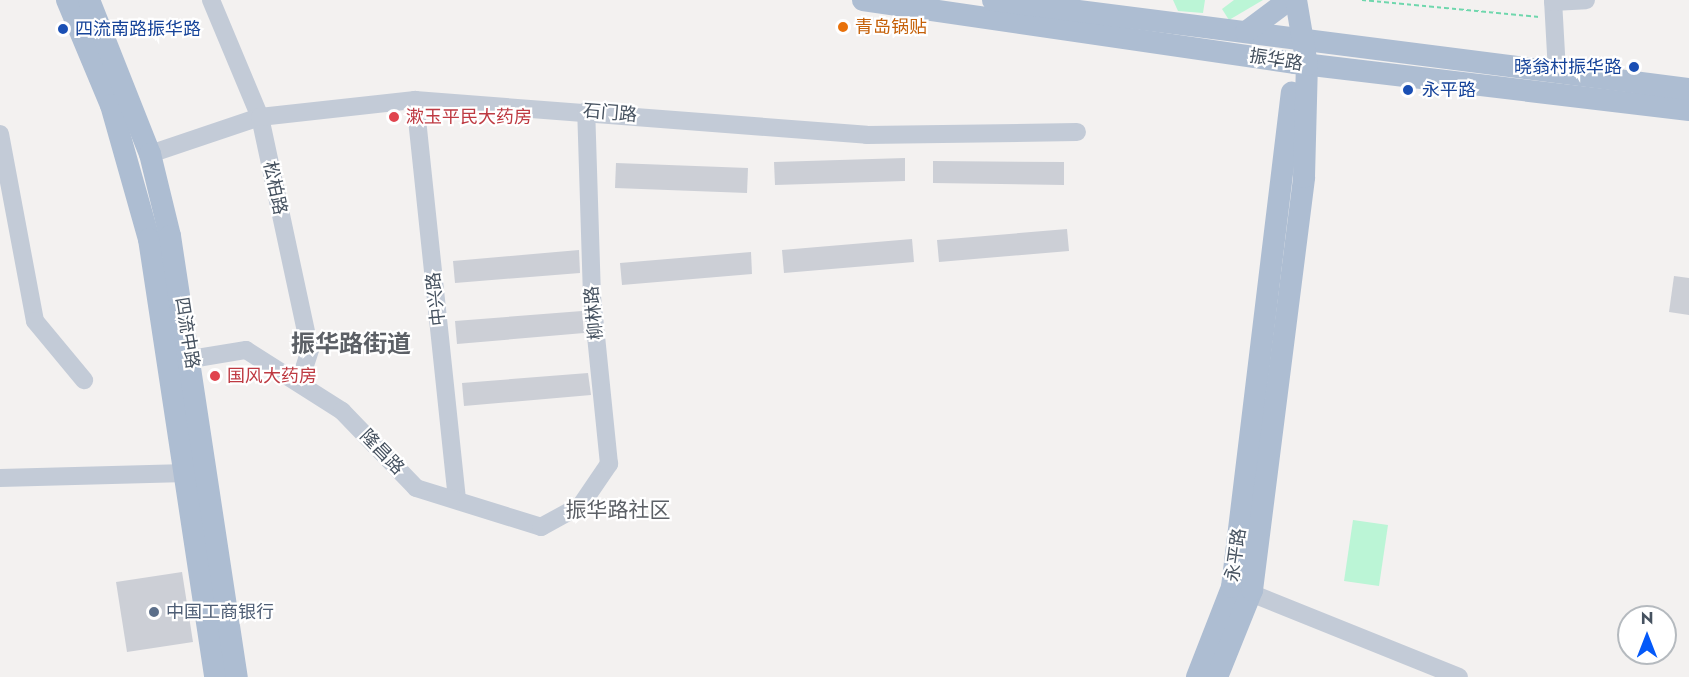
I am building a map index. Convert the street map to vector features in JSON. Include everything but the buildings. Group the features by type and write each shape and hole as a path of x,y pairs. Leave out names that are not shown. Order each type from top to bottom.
{"main road":[{"name":"四流中路","path":"67,0 111,105 150,239 237,677"},
{"name":"四流中路","path":"89,0 150,154 191,359 196,473 215,677"},
{"name":"振华路","path":"863,0 1301,64 1689,110"},
{"name":"振华路","path":"993,0 1246,32 1303,36 1689,89"},
{"path":"1246,32 1289,0"},
{"name":"永平路","path":"1217,677 1242,589 1304,177 1301,64 1303,36 1296,0"},
{"name":"永平路","path":"1197,677 1242,589"}],"street":[{"name":"松柏路","path":"211,0 260,117 309,350 300,381"},
{"path":"1557,71 1553,7 1586,0"},
{"name":"石门路","path":"150,154 260,117 415,100 586,111 867,135 1077,132"},
{"name":"中兴路","path":"415,100 456,498"},
{"name":"柳林路","path":"581,505 609,465 592,297 586,111"},
{"path":"0,134 35,321 84,380"},
{"name":"隆昌路","path":"191,359 246,350 300,381 342,411 416,488 456,498 541,527 581,505"},
{"path":"0,478 196,473"},
{"path":"1242,589 1459,677"}],"path":[{"path":"1362,0 1435,7 1553,7"},
{"path":"1435,0 1435,7"}],"green space":[{"path":"1173,0 1205,0 1203,13 1178,11"},
{"path":"1234,0 1263,0 1229,20 1222,9"},
{"path":"1353,520 1388,525 1379,586 1344,581"}],"place":[{"name":"青岛锅贴","path":"843,27"},
{"name":"四流南路振华路","path":"63,29"},
{"name":"晓翁村振华路","path":"1634,67"},
{"name":"永平路","path":"1408,90"},
{"name":"漱玉平民大药房","path":"394,117"},
{"name":"国风大药房","path":"215,376"},
{"name":"中国工商银行","path":"154,612"}],"district":[{"name":"振华路街道","path":"351,344"},
{"name":"振华路社区","path":"618,510"}]}
